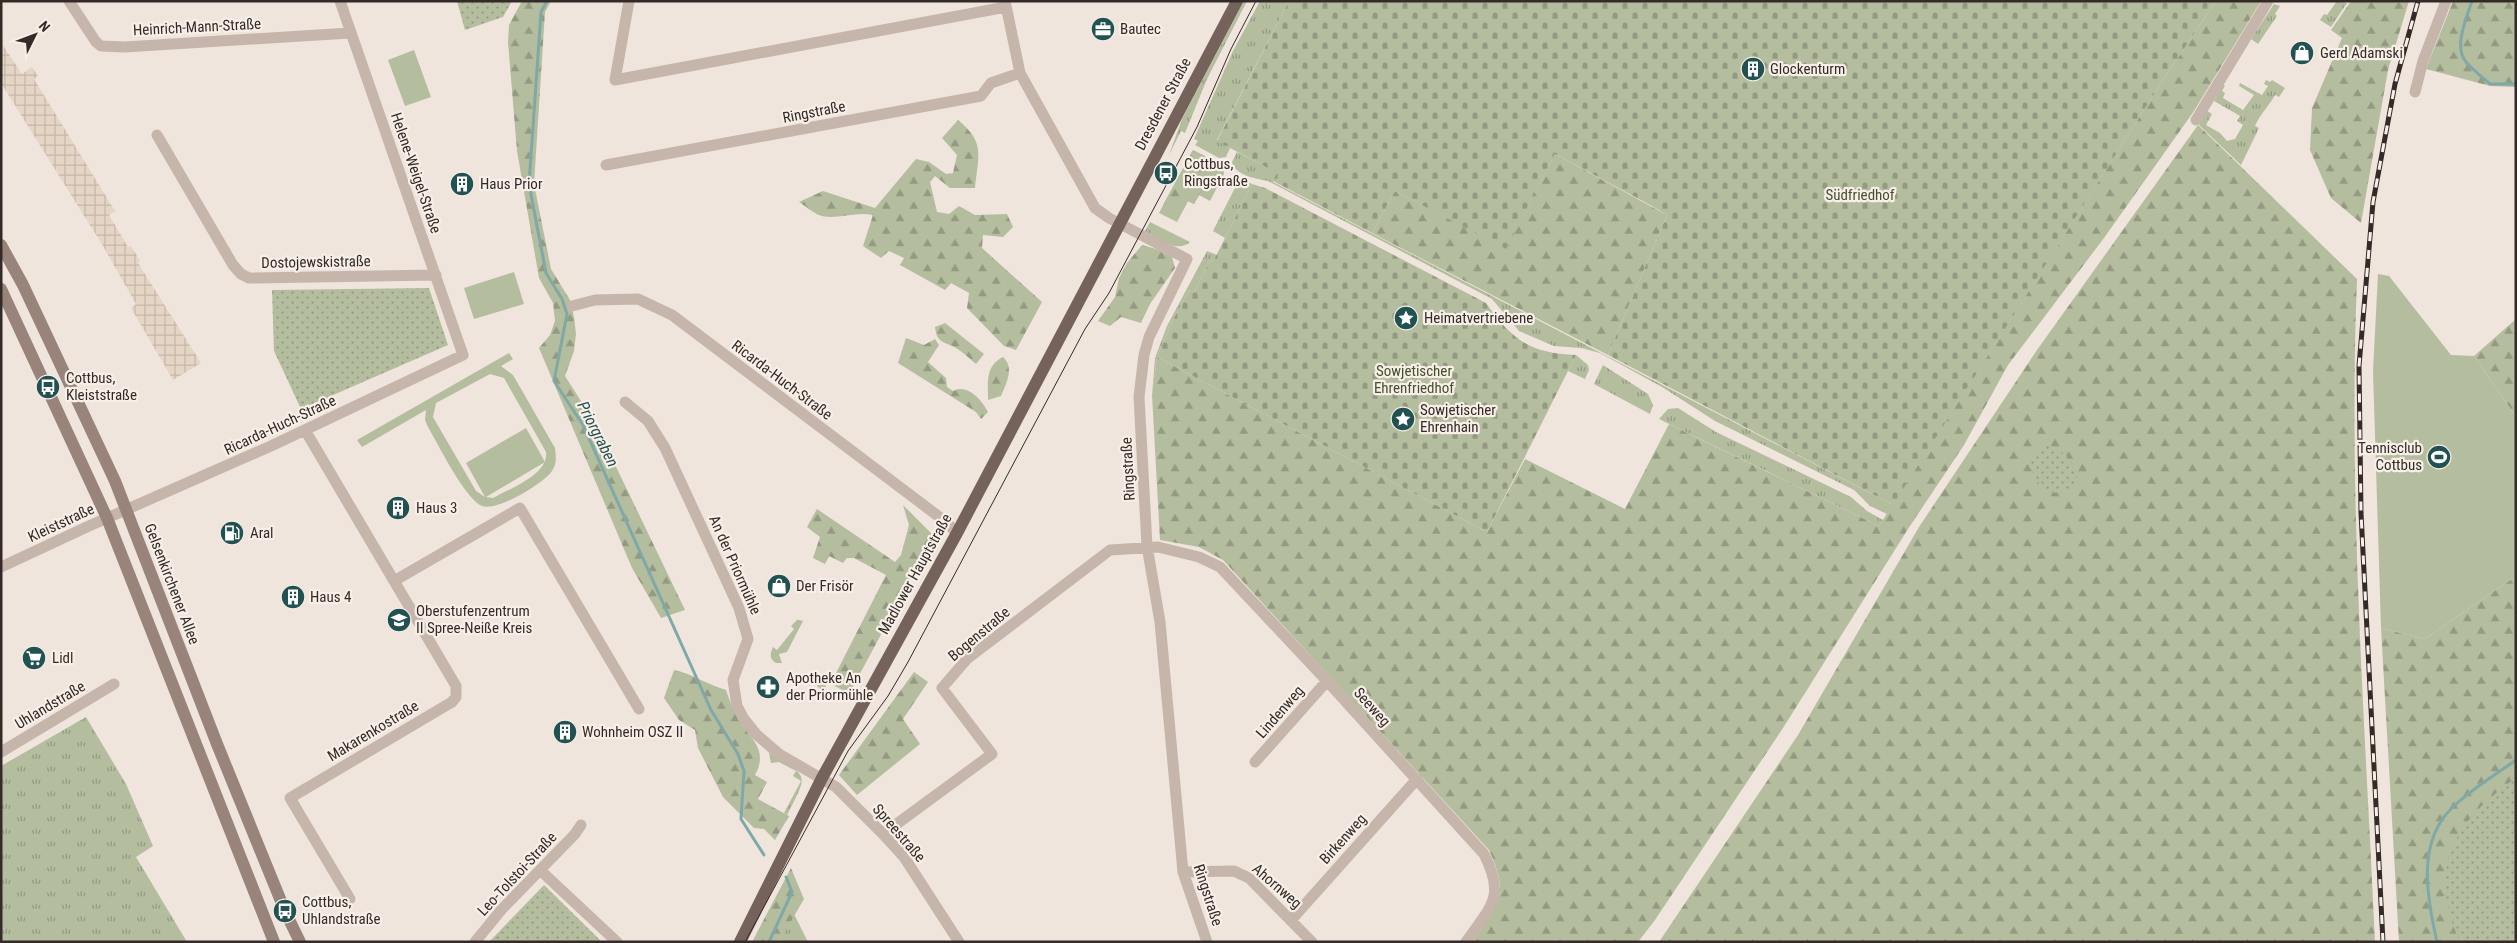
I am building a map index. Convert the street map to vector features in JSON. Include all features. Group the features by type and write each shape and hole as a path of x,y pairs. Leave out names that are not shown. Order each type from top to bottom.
{"main road":[{"name":"Dresdener Straße","path":"1119,223 1237,1"},
{"name":"Madlower Hauptstraße","path":"740,942 822,778 957,532 1119,223"},
{"name":"Gelsenkirchener Allee","path":"1,244 31,303 127,510 217,744 300,942"},
{"path":"1,289 107,518 274,942"}],"street":[{"name":"Heinrich-Mann-Straße","path":"69,1 96,42 102,46 125,47 350,33"},
{"name":"Helene-Weigel-Straße","path":"340,1 463,355"},
{"name":"Ringstraße","path":"629,1 616,80 1005,4 1020,73 1095,208 1187,259 1155,322 1144,354 1140,397 1147,546 1160,622 1183,872 1208,942"},
{"path":"2196,120 2268,1"},
{"path":"2415,92 2423,61 2446,1"},
{"name":"Ringstraße","path":"606,165 981,96 991,83 1020,73"},
{"name":"Dostojewskistraße","path":"157,136 219,242 241,274 249,278 436,275"},
{"name":"Ricarda-Huch-Straße","path":"572,306 595,300 638,298 672,315 957,532"},
{"name":"Ricarda-Huch-Straße","path":"107,518 305,430 463,355"},
{"name":"An der Priormühle","path":"625,402 648,421 665,448 739,608 748,639 733,680 735,699 744,719 756,734 778,754 822,778"},
{"name":"Makarenkostraße","path":"305,430 456,686 456,697 452,702 290,798 350,899"},
{"path":"394,581 520,508 639,709"},
{"name":"Kleiststraße","path":"1,567 107,518"},
{"name":"Seeweg","path":"1147,546 1199,557 1220,567 1327,680 1484,854 1493,870 1496,885 1495,900 1466,942"},
{"name":"Bogenstraße","path":"884,834 992,754 942,688 967,659 1110,550 1147,546"},
{"name":"Lindenweg","path":"1255,762 1327,680"},
{"name":"Uhlandstraße","path":"1,752 114,684"},
{"name":"Spreestraße","path":"822,778 836,787 884,834 904,857 959,942"},
{"name":"Birkenweg","path":"1292,919 1417,779"},
{"name":"Leo-Tolstoi-Straße","path":"475,942 540,870 576,834 581,825"},
{"path":"540,870 617,942"},
{"name":"Ahornweg","path":"1183,872 1234,870 1249,878 1292,919 1312,942"}],"green space":[{"path":"457,1 512,1 503,17 465,30"},
{"path":"522,1 551,1 545,12 534,184 551,269 570,300 574,317 576,334 574,351 565,376 595,423 685,610 661,618 632,568 539,348 550,335 555,321 553,303 539,278 517,151 508,42 509,25"},
{"path":"1244,1 1247,1 1207,79 1185,133 1181,131 1169,155 1182,119"},
{"path":"1260,1 1289,1 1217,140 1230,148 1226,157 1219,158 1195,145 1198,141 1194,139 1233,51"},
{"name":"Südfriedhof","path":"1289,1 2216,1 2161,83 1893,505 1608,355 1667,215 1652,206 1555,154 1506,249 1395,191 1372,233 1273,181 1277,173 1217,141"},
{"path":"2216,1 2261,1 2194,111 2104,238 2008,365 1964,445 1908,529 1783,728 1655,920 1638,942 1473,942 1499,899 1499,878 1489,850 1223,560 1199,547 1160,540 1152,395 1157,357 1487,532 1525,459 1625,509 1669,424 1879,526 2161,83"},
{"path":"2337,1 2347,3 2331,27 2320,20 2324,14 2327,15"},
{"path":"2351,1 2409,1 2388,70 2361,223 2331,198 2310,150 2312,108 2342,38 2331,30"},
{"path":"2453,1 2516,1 2516,87 2490,86 2426,69"},
{"path":"2274,4 2280,6 2275,14 2277,16 2258,44 2251,39"},
{"path":"414,50 431,97 405,106 388,60"},
{"path":"2266,80 2270,82 2272,80 2285,88 2279,97 2275,95 2257,122 2255,126 2259,128 2241,165 2199,125 2207,111 2212,114 2206,125 2220,133 2227,141 2235,139 2243,125 2237,121 2240,116 2214,101 2223,85 2225,86 2222,91 2225,93 2223,98 2243,110 2254,95 2239,86 2240,83 2262,95 2268,86 2264,84"},
{"path":"958,120 973,136 978,150 975,188 950,188 935,176 930,182 937,212 949,214 959,206 975,215 1007,214 1013,227 1003,237 983,235 982,248 1042,302 1016,350 1004,346 967,308 969,293 951,283 945,290 900,265 904,258 889,251 881,258 863,246 873,215 859,214 825,217 816,214 799,202 823,191 875,208 916,159 929,162 946,174 953,173 957,155 942,138"},
{"path":"2198,125 2357,279 2355,362 2356,528 2375,942 1659,942 1798,735 1919,527 2037,350"},
{"path":"1193,150 1223,166 1224,174 1210,201 1199,195 1194,204 1188,201 1177,222 1159,213"},
{"path":"1193,150 1205,156 1207,175 1194,204 1188,201 1181,214 1163,205"},
{"path":"1237,152 1278,173 1273,182 1893,505 1887,514 1870,506 1854,490 1715,421 1662,387 1600,353 1581,348 1554,346 1519,331 1492,299 1268,181 1252,178 1237,170 1232,162"},
{"path":"1555,154 1667,215 1608,355 1372,233 1395,191 1506,248"},
{"path":"1240,178 1252,184 1225,238 1213,231"},
{"name":"Sowjetischer Ehrenfriedhof","path":"1252,184 1265,188 1486,303 1514,336 1534,348 1560,354 1576,355 1487,532 1157,357 1171,324 1189,290 1194,292 1210,261 1213,262"},
{"path":"1150,222 1190,242 1185,245 1173,246 1162,241 1145,231"},
{"path":"1142,245 1172,257 1175,268 1150,304 1141,323 1121,317 1110,326 1098,321 1115,297 1119,278 1127,263"},
{"path":"1207,251 1217,255 1213,262 1210,261 1194,292 1189,290 1171,324 1157,357 1152,395 1155,358 1167,326"},
{"path":"514,272 524,304 474,319 464,288"},
{"name":"Tennisclub Cottbus","path":"2378,274 2389,276 2451,355 2474,356 2516,417 2516,576 2425,639 2381,628 2373,371"},
{"path":"429,288 448,345 301,409 274,351 272,290"},
{"path":"2516,319 2516,417 2474,356"},
{"path":"945,323 984,354 976,364 959,350 939,339 935,327"},
{"path":"906,338 924,345 935,339 939,345 928,362 946,378 947,387 953,391 964,389 974,394 988,412 981,419 976,412 898,363"},
{"path":"509,353 513,359 501,366 513,375 555,448 556,460 552,471 540,482 509,501 489,507 482,506 475,501 460,482 428,427 425,420 426,410 362,447 357,440","holes":["490,374 504,378 546,452 545,461 526,428 466,463 485,497 476,491 433,417 436,403","544,463 542,467 518,485 493,498 486,497"]},
{"path":"1576,355 1588,365 1589,370 1585,379 1568,371"},
{"path":"1003,357 1007,361 1009,371 1007,381 1001,396 988,400 990,370"},
{"path":"1603,365 1648,394 1653,405 1650,414 1594,384"},
{"path":"1678,408 1716,432 1851,497 1867,511 1883,520 1879,526 1659,419 1668,409"},
{"path":"2044,444 2056,448 2066,455 2076,470 2078,476 2071,486 2064,491 2056,493 2048,491 2041,486 2032,469 2031,458"},
{"path":"903,505 934,536 849,694 828,682 823,691 817,686 825,673 834,677 886,575 854,558 847,558 843,563 829,556 825,564 813,558 820,537 807,527 817,509 895,562 901,555 909,525"},
{"path":"2516,576 2516,942 2399,942 2381,628 2425,639"},
{"path":"797,620 803,621 787,652 779,654 782,663 776,663 772,660 771,656 773,647 777,650 794,629 791,626"},
{"path":"674,670 726,690 736,715 754,741 759,753 759,767 755,775 767,782 758,799 789,816 775,840 764,829 754,828 723,797 698,748 695,730 679,720 664,698"},
{"path":"914,672 928,682 903,719 920,744 857,795 839,775"},
{"path":"86,717 126,784 153,846 136,857 187,942 1,942 1,766"},
{"path":"769,753 792,767 798,772 801,777 802,783 787,815 784,813 801,781 793,776 796,771 779,762 771,763"},
{"path":"2516,778 2516,942 2460,942 2450,915 2445,891 2446,869 2452,848 2462,829 2476,812"},
{"path":"791,868 804,899 779,942 752,942"},
{"path":"544,885 602,942 489,942"},
{"path":"794,914 808,942 779,942"}],"shaded area":[{"path":"1,37 4,41 2,44 22,74 32,67 38,76 34,79 115,211 109,215 128,247 131,246 140,261 138,263 201,363 173,380 131,308 136,304 103,246 1,83"}],"waterway":[{"name":"Priorgraben","path":"547,1 541,12 529,184 546,273 562,299 567,314 554,381 583,425 711,710 738,754 744,771 741,819 764,855"},
{"path":"2472,1 2462,32 2462,56 2490,84 2516,84"},
{"path":"2437,942 2430,907 2427,871 2433,836 2441,821 2460,800 2516,760"},
{"name":"Priorgraben","path":"769,942 792,892 786,877"}],"tram line":[{"path":"745,942 848,751 888,696 908,662 1085,329 1109,293 1197,127 1231,49 1256,1"}],"railway":[{"path":"2383,942 2361,513 2359,366 2373,202 2395,84 2418,1"}],"place":[{"name":"Bautec","path":"1103,29"},
{"name":"Gerd Adamski","path":"2302,53"},
{"name":"Glockenturm","path":"1753,69"},
{"name":"Cottbus, Ringstraße","path":"1166,173"},
{"name":"Haus Prior","path":"462,184"},
{"name":"Heimatvertriebene","path":"1406,318"},
{"name":"Cottbus, Kleiststraße","path":"48,387"},
{"name":"Sowjetischer Ehrenhain","path":"1403,419"},
{"name":"Tennisclub Cottbus","path":"2439,457"},
{"name":"Haus 3","path":"398,508"},
{"name":"Aral","path":"232,533"},
{"name":"Der Frisör","path":"779,586"},
{"name":"Haus 4","path":"293,597"},
{"name":"Oberstufenzentrum II Spree-Neiße Kreis","path":"399,620"},
{"name":"Lidl","path":"34,658"},
{"name":"Apotheke An der Priormühle","path":"768,687"},
{"name":"Wohnheim OSZ II","path":"565,732"},
{"name":"Cottbus, Uhlandstraße","path":"285,911"}]}
